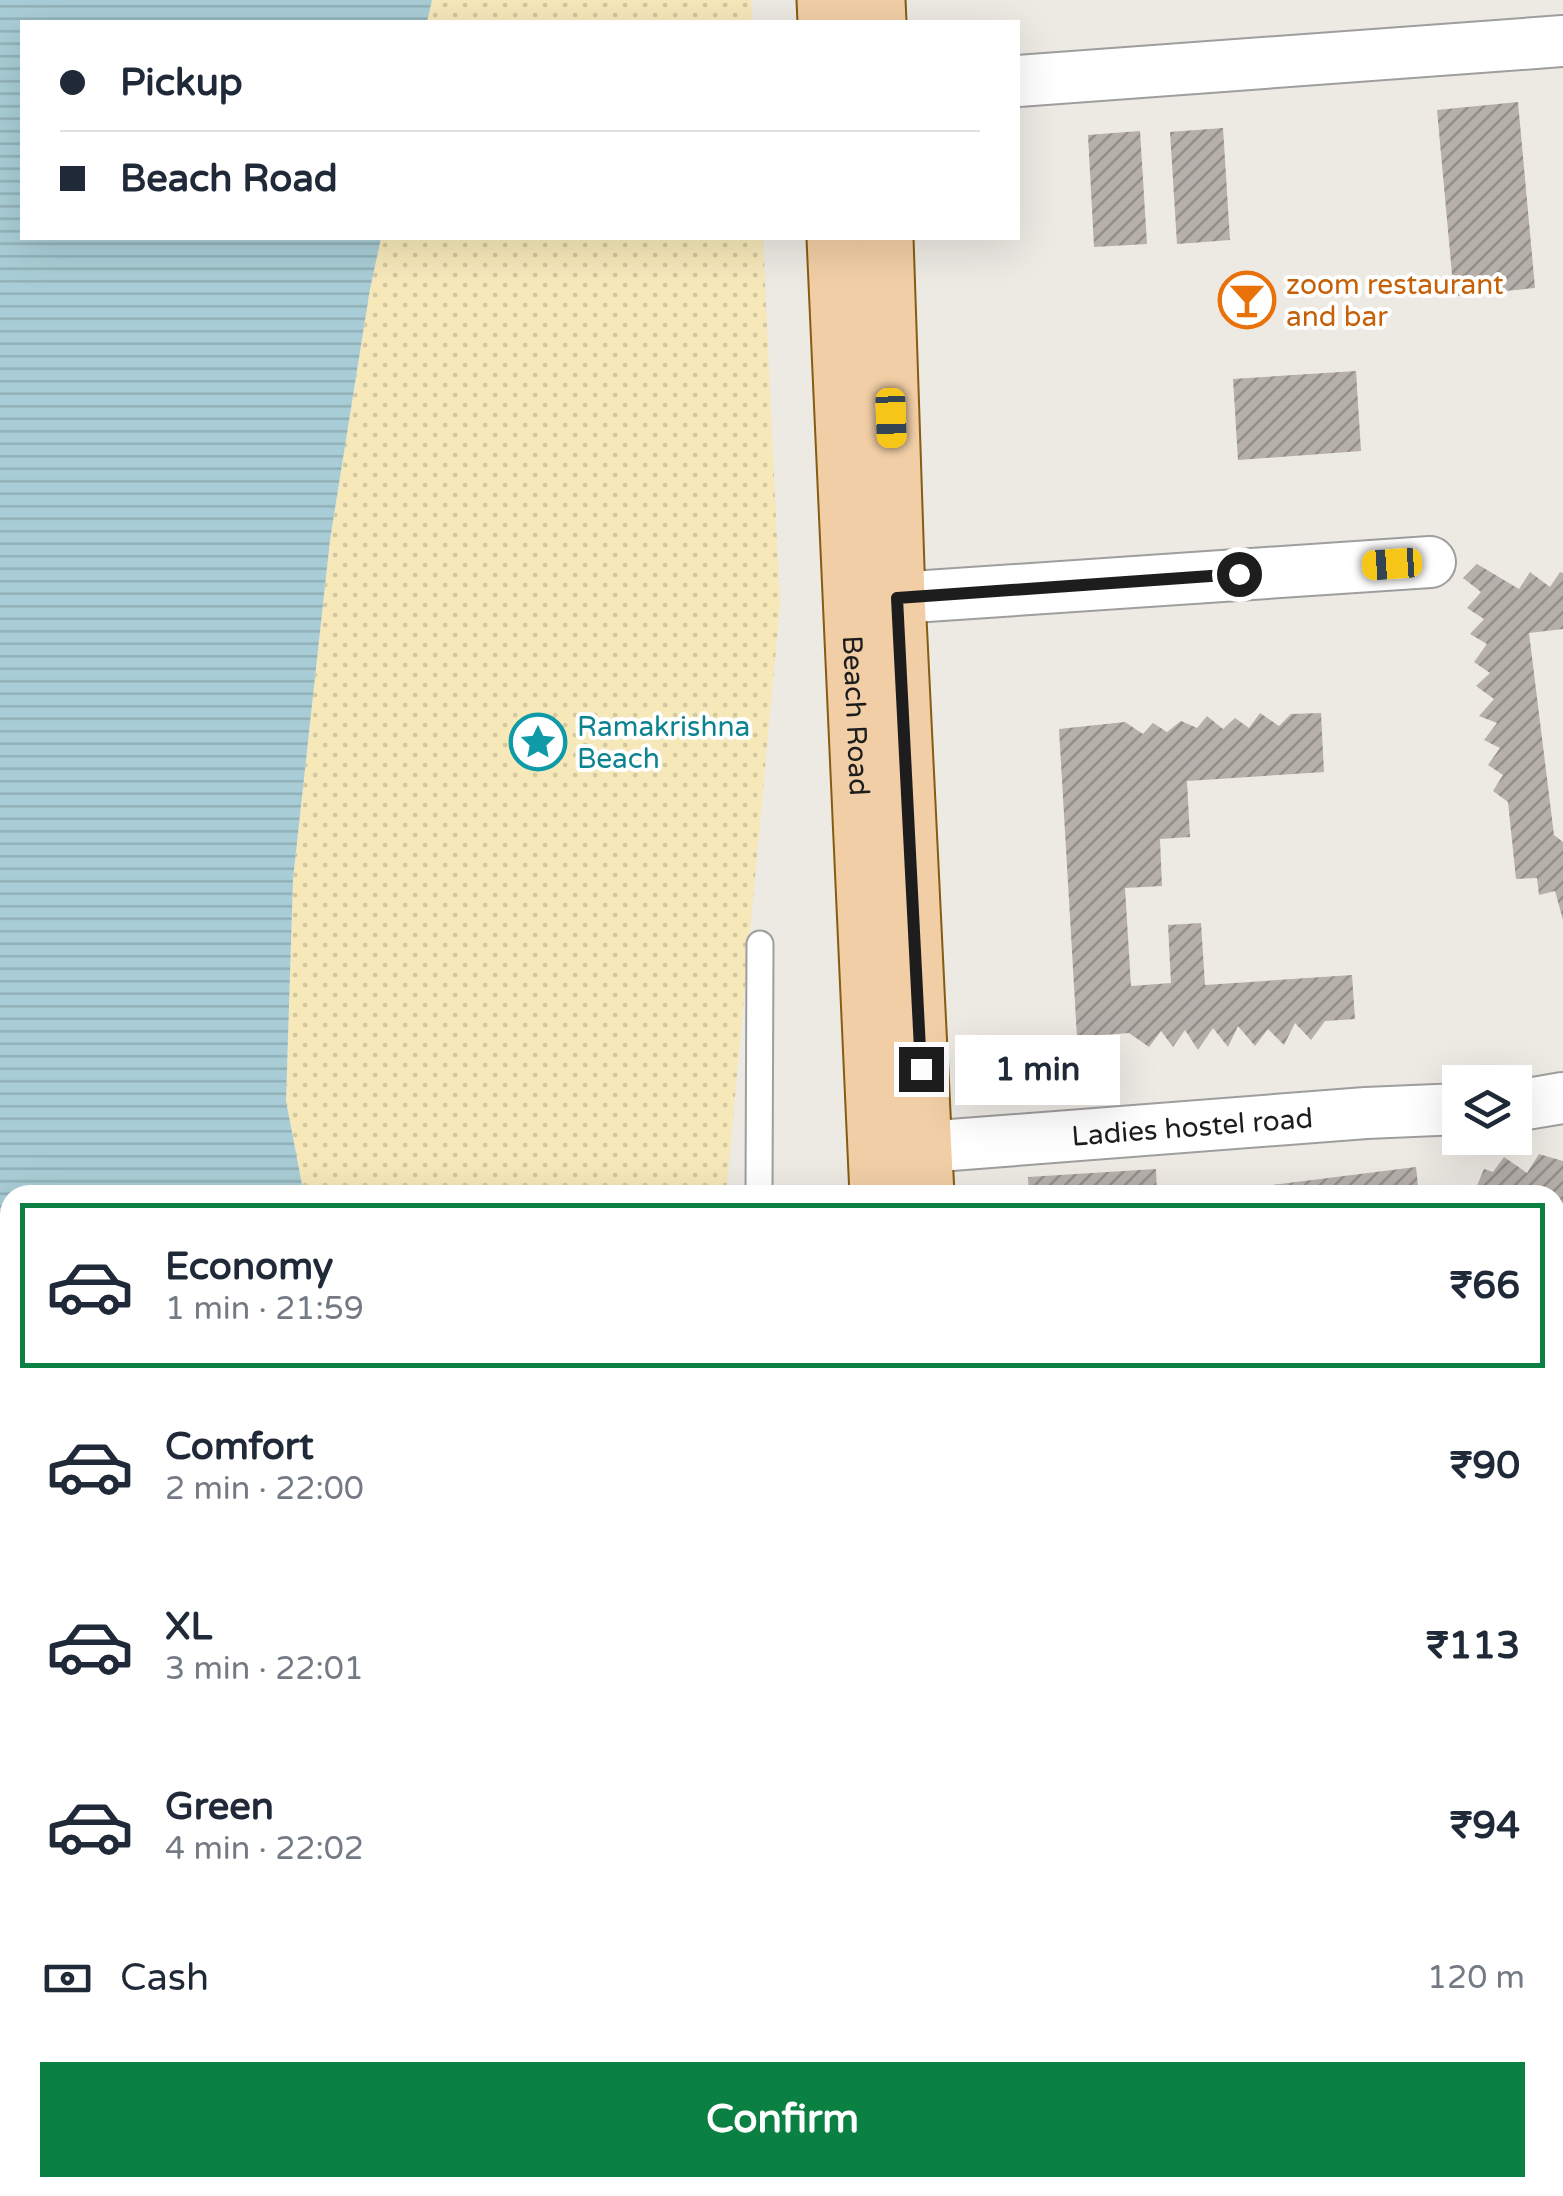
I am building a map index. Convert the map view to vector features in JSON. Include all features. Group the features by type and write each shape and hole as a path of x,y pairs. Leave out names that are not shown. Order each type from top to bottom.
{"main road":[{"name":"Beach Road","path":"834,240 878,1185"},
{"name":"Beach Road","path":"886,240 897,598 925,1171"}],"street":[{"path":"1020,82 1563,40"},
{"path":"897,598 1430,562"},
{"path":"1532,1103 1563,1098"},
{"name":"Ladies hostel road","path":"925,1171 1366,1114 1442,1110"}],"lane":[{"path":"759,1185 760,944"}],"sand":[{"path":"432,0 751,0 752,20 427,20"},
{"name":"Ramakrishna Beach","path":"381,240 763,240 780,605 727,1185 302,1185 286,1101 293,879 330,541"}],"water":[{"path":"0,0 432,0 427,20 20,20 20,240 381,240 330,540 293,879 286,1101 302,1185 0,1185"}],"building":[{"path":"1518,102 1535,288 1454,296 1437,110"},
{"path":"1223,128 1230,240 1177,244 1170,132"},
{"path":"1140,131 1147,244 1094,247 1088,135"},
{"path":"1356,371 1361,451 1238,460 1233,379"},
{"path":"1477,564 1519,589 1530,572 1550,587 1563,573 1563,629 1529,633 1554,835 1563,842 1563,920 1555,891 1539,895 1537,878 1516,879 1508,802 1493,791 1503,775 1488,765 1500,748 1484,740 1497,723 1479,716 1494,699 1476,686 1490,673 1474,662 1487,644 1470,634 1484,619 1467,608 1481,592 1463,578"},
{"path":"1260,713 1279,726 1291,714 1321,713 1324,772 1187,781 1190,837 1160,839 1162,886 1125,888 1131,986 1171,983 1168,925 1201,923 1205,985 1352,975 1355,1019 1325,1021 1311,1040 1295,1023 1284,1045 1268,1029 1255,1046 1238,1026 1228,1047 1213,1028 1198,1050 1185,1030 1173,1047 1161,1031 1149,1047 1129,1033 1077,1037 1059,729 1125,722 1143,734 1153,723 1167,732 1181,721 1197,728 1207,716 1223,729 1235,718 1249,728"},
{"path":"1539,1154 1563,1161 1563,1185 1477,1185 1484,1169 1493,1172 1504,1157 1527,1173"},
{"path":"1416,1167 1418,1185 1273,1185"},
{"path":"1156,1169 1157,1185 1028,1185 1028,1177"}],"place":[{"name":"zoom restaurant and bar","path":"1247,300"},
{"name":"Ramakrishna Beach","path":"538,742"}],"route":[{"path":"921,1069 897,598 1239,574"}]}
